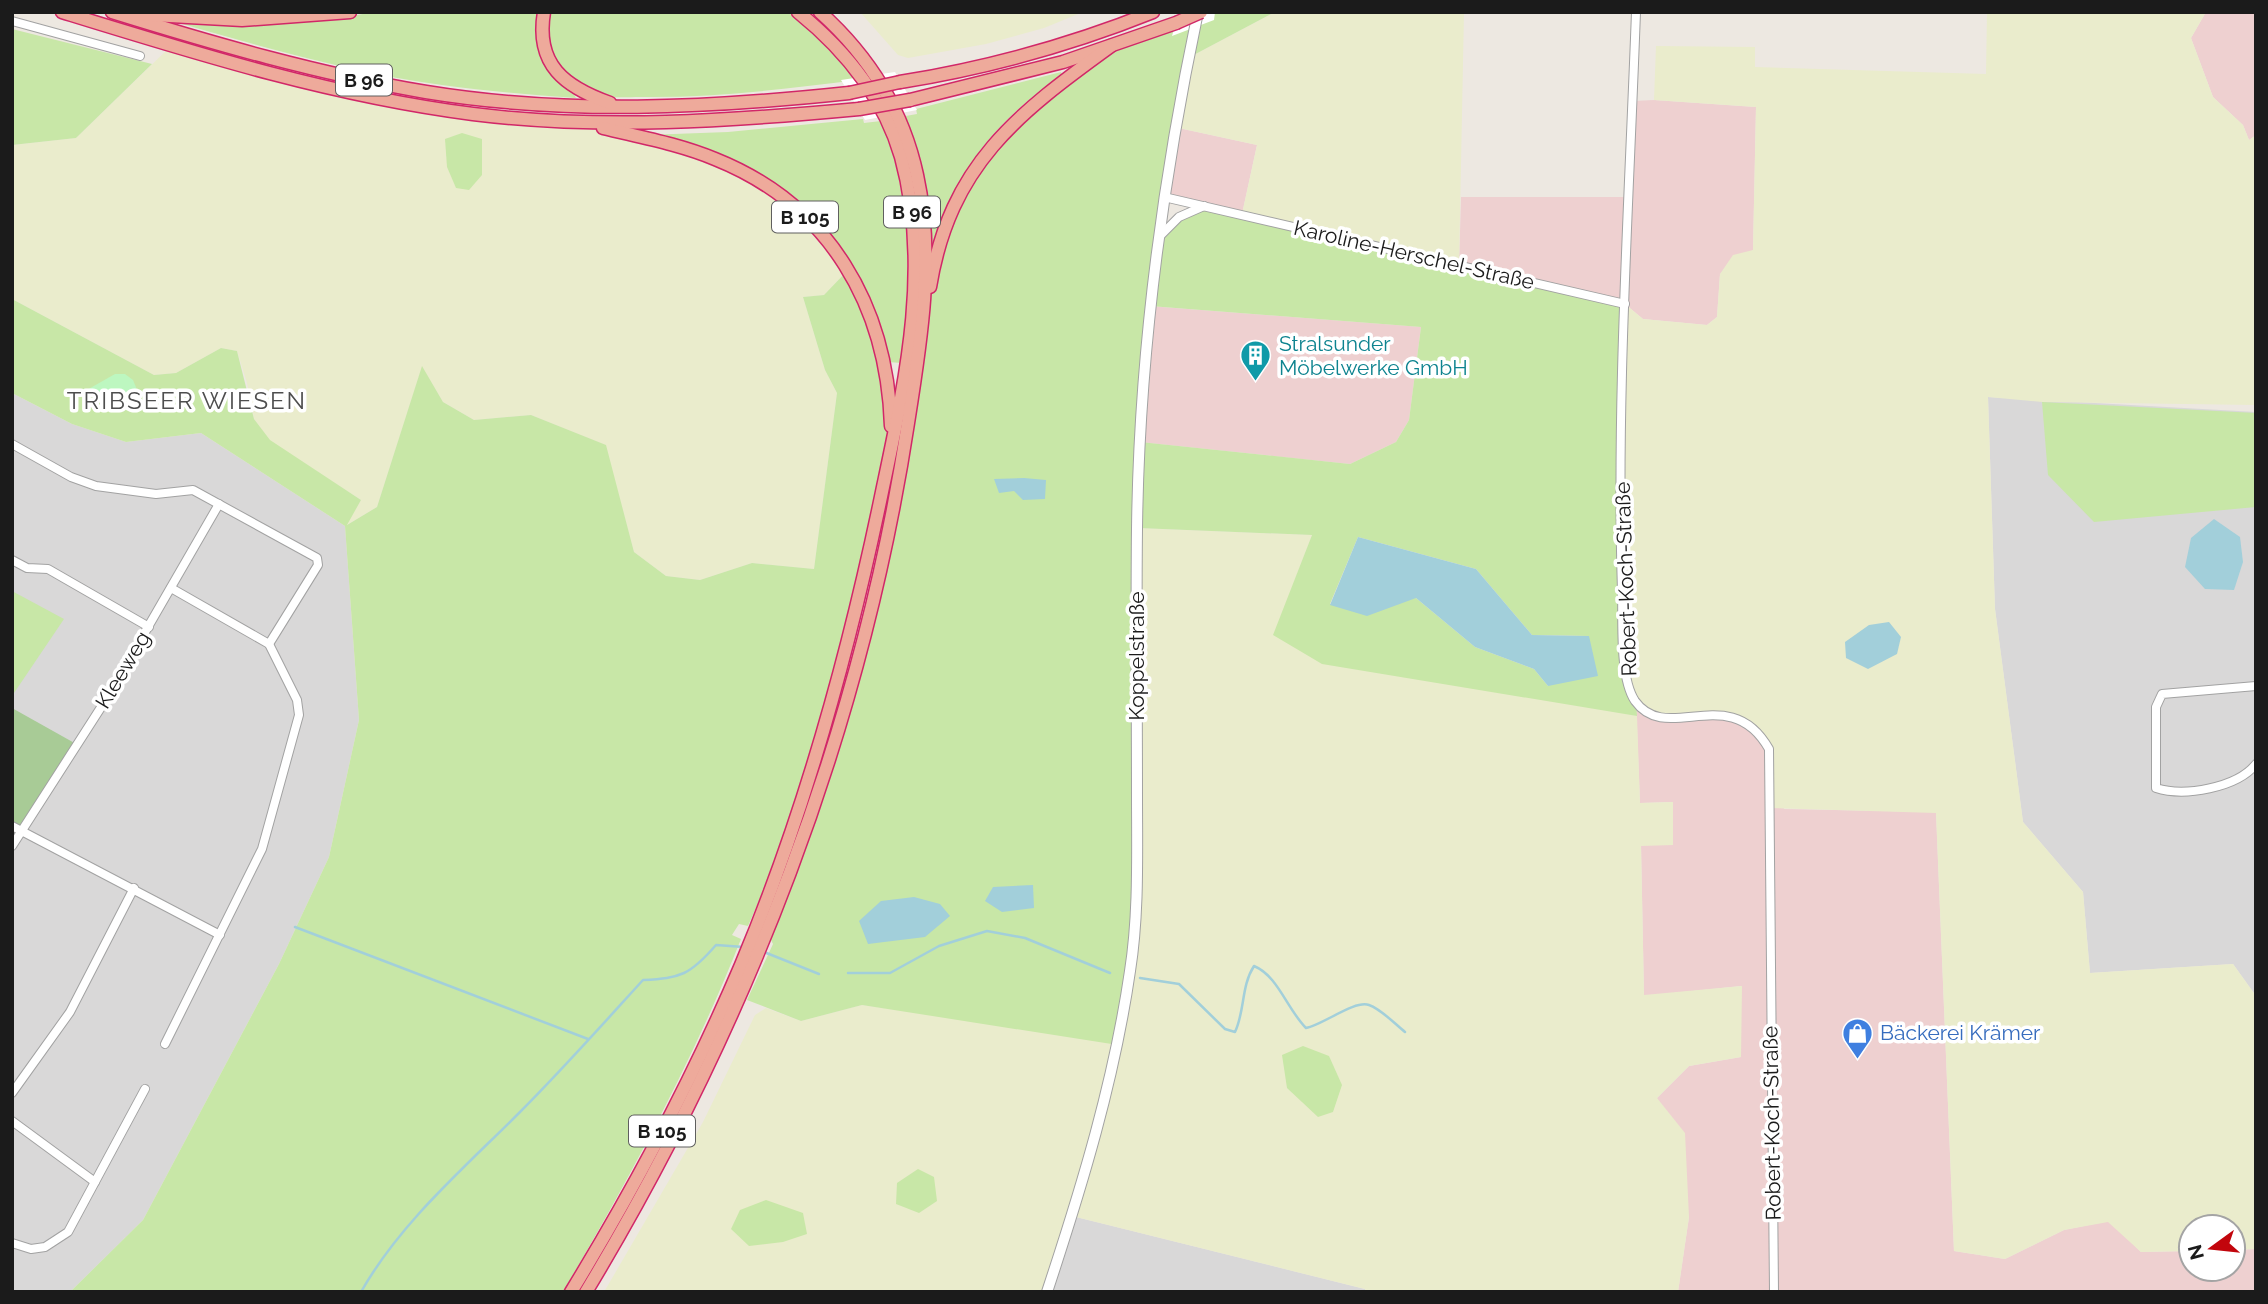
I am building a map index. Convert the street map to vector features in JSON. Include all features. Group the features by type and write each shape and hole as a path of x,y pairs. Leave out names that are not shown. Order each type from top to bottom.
{"highway":[{"name":"B 96","path":"62,12 205,56 314,85 474,114 575,121 696,122 859,109 910,100 997,80 1111,46 1199,12"},
{"name":"B 96","path":"112,12 252,20 350,12"},
{"name":"B 96","path":"112,12 262,57 373,82 475,98 623,107 752,103 849,93 1005,61 1107,30 1153,12"},
{"name":"B 96","path":"544,12 544,48 559,75 583,93 623,107"},
{"name":"B 96","path":"798,12 824,34 859,72 890,128 907,185 913,219 915,285 906,369 892,447"},
{"name":"B 96","path":"820,12 870,66 889,96 911,151 918,178 925,245 918,352"},
{"name":"B 96","path":"918,352 938,248 956,202 976,166 1025,110 1111,46"},
{"name":"B 105","path":"575,121 670,144 714,158 770,188 808,219 848,270 871,314 885,360 892,447 845,656 761,932"},
{"name":"B 105","path":"586,1292 683,1121 761,932 855,673 891,519 918,352"},
{"name":"B 105","path":"571,1292 667,1121 747,967"}],"street":[{"name":"Koppelstraße","path":"1046,1292 1087,1167 1115,1064 1131,967 1137,849 1139,442 1147,324 1164,197 1199,12"},
{"name":"Robert-Koch-Straße","path":"1636,12 1625,304 1620,542 1626,680 1636,702 1649,712 1663,718 1737,716 1760,734 1769,749 1773,1292"},
{"path":"12,21 140,56"},
{"name":"Karoline-Herschel-Straße","path":"1164,197 1625,304"},
{"path":"1158,237 1179,216 1204,206"},
{"path":"12,444 71,477 96,486 156,494 193,490 317,558 318,565 269,644"},
{"name":"Kleeweg","path":"12,846 62,773 219,504"},
{"path":"12,560 27,568 48,569 149,627"},
{"path":"165,1044 262,849 299,715 297,700 269,644 172,588"},
{"path":"2256,686 2162,694 2156,707 2156,788 2165,791 2193,790 2216,785 2239,779 2256,764"},
{"path":"12,826 220,935"},
{"path":"12,1093 70,1012 134,888"},
{"path":"12,1243 31,1249 56,1243 68,1232 145,1089"},
{"path":"12,1121 95,1182"}],"shaded area":[{"path":"2206,12 2256,12 2256,135 2249,140 2243,125 2213,97 2191,38"},
{"path":"1633,101 1756,107 1753,250 1720,274 1717,317 1707,325 1643,319 1625,304 1459,267 1461,197 1629,197"},
{"path":"1174,127 1257,145 1242,214 1164,197"},
{"path":"1149,306 1421,327 1409,420 1396,442 1350,464 1139,442"},
{"path":"12,393 72,424 126,442 201,433 345,526 359,720 329,857 279,964 143,1220 70,1292 12,1292"},
{"path":"1988,397 2256,412 2256,996 2233,964 2090,973 2083,892 2023,822 1995,609"},
{"path":"1636,702 1737,716 1760,734 1784,809 1936,812 1954,1251 2005,1259 2064,1230 2109,1221 2141,1252 2177,1251 2177,1283 2247,1283 2247,1249 2256,1249 2256,1292 1678,1292 1689,1217 1657,1098 1689,1066 1741,1057 1741,986 1644,996 1641,845 1672,802 1640,803"},
{"path":"1072,1216 1365,1289 1365,1292 1047,1292"}],"green space":[{"path":"373,12 538,12 538,39 545,65 556,80 576,98 459,87 372,73 302,57 165,19 295,22"},
{"path":"547,12 791,12 832,48 857,80 722,94 604,96 581,87 562,71 555,61 547,38"},
{"path":"860,12 1083,12 1044,28 986,44 908,58 898,55"},
{"path":"1201,12 1275,12 1188,58 1158,236 1179,217 1204,206 1625,304 1621,542 1626,680 1636,702 1637,716 1322,664 1273,635 1312,535 1138,528 1136,880 1118,1045 862,1005 801,1021 747,1000 773,944 768,934 855,673 938,248 992,145 1111,46","holes":["1150,306 1421,327 1409,420 1396,442 1350,464 1140,442","1358,537 1476,569 1532,635 1589,636 1548,686 1534,669 1475,647 1416,598 1330,604"]},
{"path":"1275,12 1464,12 1459,267 1242,214 1257,145 1174,127 1188,58"},
{"path":"1987,12 2206,12 2191,38 2213,97 2243,125 2249,140 2256,135 2256,405 2042,402 1988,397 1995,609 2023,822 2083,892 2090,973 2233,964 2256,996 2256,1249 2247,1249 2247,1213 2177,1213 2177,1251 2141,1252 2108,1222 2064,1230 2005,1259 1954,1251 1936,813 1769,808 1769,749 1737,716 1663,718 1636,702 1626,680 1623,611 1625,304 1643,319 1707,325 1717,317 1720,274 1733,255 1753,250 1756,107 1654,100 1656,46 1755,47 1755,67 1986,74"},
{"path":"12,29 152,64 76,138 12,145"},
{"path":"171,46 342,92 575,121 670,144 770,188 848,270 824,295 803,297 825,370 837,393 814,569 752,563 700,580 666,576 634,552 605,445 531,415 474,420 443,402 422,367 377,507 345,526 361,500 270,441 254,419 237,351 221,348 176,373 154,375 12,299 12,145 76,138"},
{"path":"1061,72 1062,75 1034,96 994,133 973,161 955,196 931,257 900,117 917,114 916,109"},
{"path":"863,119 864,123 881,121 892,151 904,210 908,270 902,363 888,362 844,258 766,182 646,135 728,132"},
{"path":"462,133 482,139 482,175 469,190 456,188 447,167 445,139"},
{"path":"848,270 871,314 892,447 863,585 789,831 748,926 739,924 732,935 741,939 681,1075 563,1292 70,1292 143,1220 279,964 329,857 359,720 345,526 201,433 126,442 72,424 12,393 12,299 154,375 176,373 221,348 237,351 254,419 270,440 361,500 347,525 377,507 422,366 443,402 474,420 531,415 606,445 634,552 666,576 700,580 752,563 814,569 837,393 825,370 803,297 824,295"},
{"path":"115,374 125,374 133,380 145,409 116,404 85,391"},
{"path":"2042,402 2256,413 2256,507 2094,522 2048,475"},
{"path":"1137,528 1312,535 1274,635 1637,716 1640,803 1673,802 1673,845 1641,846 1644,995 1742,986 1741,1057 1689,1066 1657,1098 1685,1133 1689,1217 1678,1292 1365,1292 1365,1289 1072,1216 1047,1292 604,1292 703,1122 755,1015 766,1008 801,1021 862,1005 950,1017"},
{"path":"12,591 64,619 12,696"},
{"path":"12,708 78,745 22,831 12,826"},
{"path":"1303,1046 1329,1056 1342,1085 1333,1112 1318,1117 1287,1088 1282,1055"},
{"path":"918,1169 934,1177 937,1201 919,1213 896,1204 897,1183"},
{"path":"766,1200 803,1213 807,1234 783,1242 749,1246 731,1229 740,1210"}],"water":[{"path":"994,479 1046,480 1045,499 1023,500 1014,491 999,493"},
{"path":"2214,519 2240,537 2243,562 2234,590 2205,589 2185,567 2191,538"},
{"path":"1358,537 1476,569 1532,635 1589,636 1598,676 1548,686 1534,669 1475,647 1416,598 1367,616 1330,605"},
{"path":"1889,622 1901,637 1897,654 1868,669 1846,658 1845,642 1869,625"},
{"path":"1033,885 1034,908 1002,912 985,901 993,887"},
{"path":"914,897 940,904 950,916 925,937 868,944 859,921 881,901"}],"pier":[{"path":"1179,12 1215,12 1214,20 1172,36"},
{"path":"895,72 917,110 865,120 841,80"}],"waterway":[{"path":"295,927 588,1039"},
{"path":"848,973 890,973 939,946 987,931 1025,938 1110,973"},
{"path":"361,1292 394,1243 414,1220 551,1080 643,980 684,973 699,963 716,945 744,947"},
{"path":"764,952 819,974"},
{"path":"1140,978 1179,984 1225,1029 1235,1032 1247,982 1254,966 1270,977 1306,1028 1363,1004 1378,1010 1405,1032"}],"place":[{"name":"Stralsunder Möbelwerke GmbH","path":"1256,383"},
{"name":"Bäckerei Krämer","path":"1857,1060"}],"district":[{"name":"TRIBSEER WIESEN","path":"187,401"}]}
